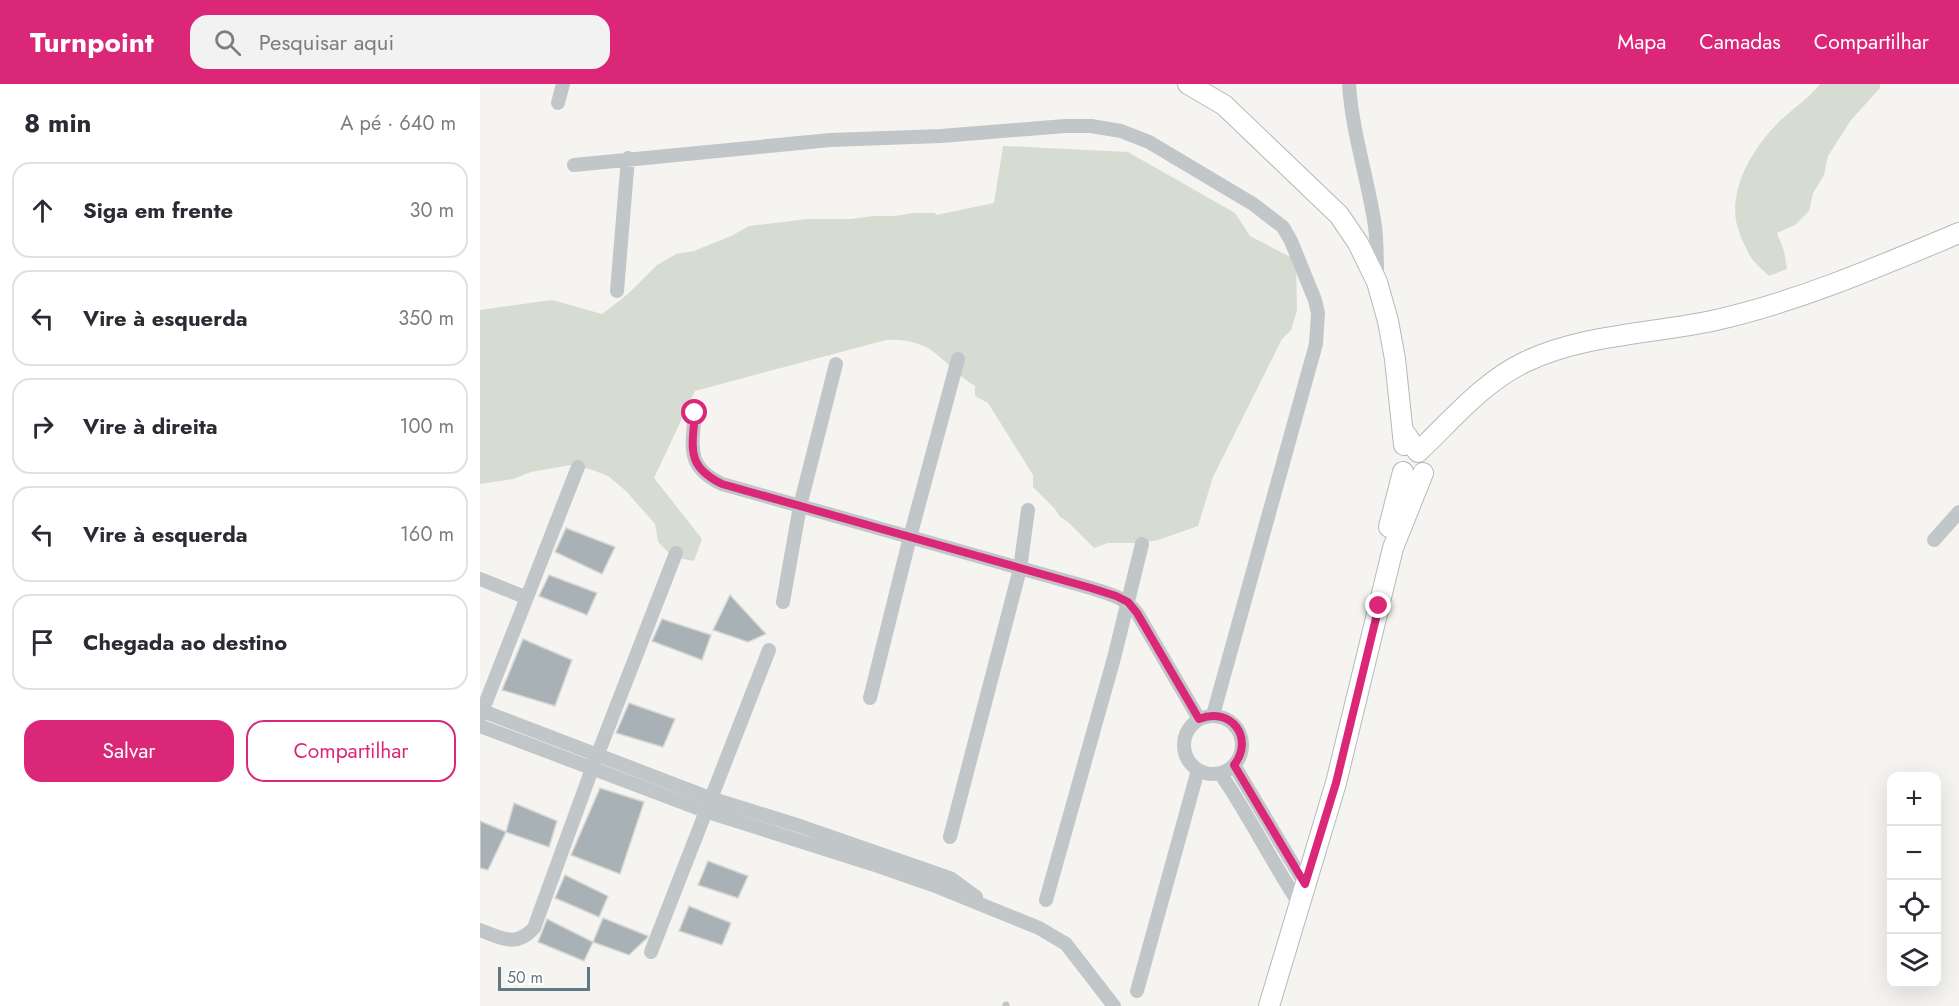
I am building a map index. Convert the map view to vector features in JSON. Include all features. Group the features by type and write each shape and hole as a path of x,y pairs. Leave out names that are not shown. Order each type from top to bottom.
{"street":[{"path":"558,103 563,84"},
{"path":"1188,84 1224,105 1283,159 1339,216 1358,243 1377,282 1390,329 1404,432 1415,463"},
{"path":"1349,84 1352,112 1374,224 1377,282"},
{"path":"574,165 830,140 941,136 1091,126 1121,131 1149,142 1272,217 1291,241 1315,300 1318,313 1316,344 1213,715"},
{"path":"617,291 628,158"},
{"path":"1269,1006 1371,597 1415,463 1487,386 1523,363 1541,355 1565,347 1692,325 1752,310 1870,270 1959,233"},
{"path":"870,698 958,359"},
{"path":"783,602 800,506 836,364"},
{"path":"695,413 692,446 695,462 701,471 722,484 1091,588 1128,602 1142,621 1199,719"},
{"path":"578,467 481,713 598,756 766,831 874,858"},
{"path":"950,837 1020,569 1028,510"},
{"path":"1934,540 1959,512"},
{"path":"1046,900 1142,544"},
{"path":"480,930 506,940 515,940 526,937 534,928 592,769 676,553"},
{"path":"480,579 525,597"},
{"path":"651,952 769,650"},
{"path":"1213,715 1221,716 1234,724 1241,737 1241,752 1234,765 1220,773 1213,774 1198,770 1188,759 1184,744 1188,730 1199,719 1213,715"},
{"path":"480,726 592,769 707,804 771,817 800,826 1039,928 1066,944 1114,1006"},
{"path":"1234,765 1247,800 1299,887"},
{"path":"1137,992 1198,770"},
{"path":"1220,773 1247,800 1299,887"},
{"path":"766,831 771,817"},
{"path":"795,840 800,826"},
{"path":"1257,1006 1299,887"}],"shaded area":[{"path":"1820,84 1880,84 1880,88 1851,120 1828,156 1824,175 1813,193 1809,211 1795,225 1777,233 1784,251 1787,269 1769,276 1752,259 1740,234 1736,221 1737,193 1747,165 1763,140"},
{"path":"1003,146 1128,152 1235,213 1250,236 1296,260 1297,310 1291,330 1282,339 1213,477 1198,526 1158,540 1140,543 1108,543 1094,548 1060,517 1033,487 1033,475 988,403 975,396 975,386 930,349 899,340 886,340 695,391 654,478 702,539 694,561 673,557 658,542 655,524 626,491 608,476 590,469 571,465 531,472 513,479 480,484 480,310 552,300 602,314 628,294 657,265 676,254 694,251 749,226 807,219 851,219 913,213 935,213 936,215 994,203"}],"building":[{"path":"566,528 615,547 602,574 555,552"},
{"path":"549,575 597,593 587,615 539,596"},
{"path":"730,595 766,634 748,642 713,630"},
{"path":"662,619 711,635 702,660 652,641"},
{"path":"523,639 572,660 555,706 502,690"},
{"path":"629,703 675,719 663,747 616,733"},
{"path":"600,788 644,802 620,874 571,855"},
{"path":"514,803 557,821 549,847 506,832"},
{"path":"480,821 506,832 488,870 480,868"},
{"path":"708,861 748,876 738,898 698,885"},
{"path":"565,875 608,896 599,917 555,898"},
{"path":"689,906 731,923 722,945 679,931"},
{"path":"603,918 648,936 629,955 593,942"},
{"path":"547,919 593,942 584,961 538,942"}],"route":[{"path":"695,413 692,446 695,462 701,471 722,484 1091,588 1128,602 1137,613 1199,719 1213,715 1221,716 1239,730 1242,745 1234,765 1305,884 1336,783 1379,606"}]}
